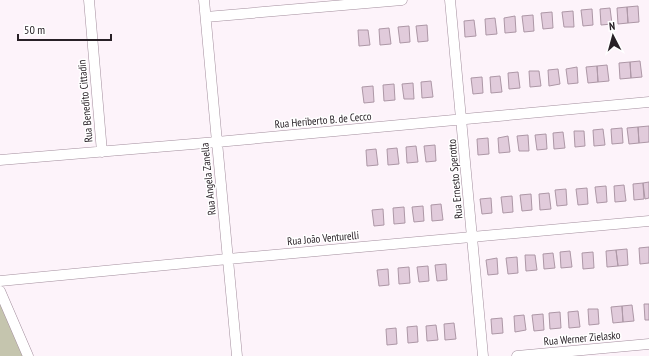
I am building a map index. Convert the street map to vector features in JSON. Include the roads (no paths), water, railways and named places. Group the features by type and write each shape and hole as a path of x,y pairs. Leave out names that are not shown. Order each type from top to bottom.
{"street":[{"name":"Rua Benedito Cittadin","path":"88,0 102,152"},
{"name":"Rua Angela Zanella","path":"204,0 216,142 238,356"},
{"path":"206,18 402,0"},
{"name":"Rua Ernesto Sperotto","path":"450,0 484,356"},
{"name":"Rua Heriberto B. de Cecco","path":"0,160 216,142 649,102"},
{"name":"Rua João Venturelli","path":"0,281 649,221"},
{"path":"0,291 28,356"},
{"name":"Rua Werner Zielasko","path":"517,356 649,344"}]}
